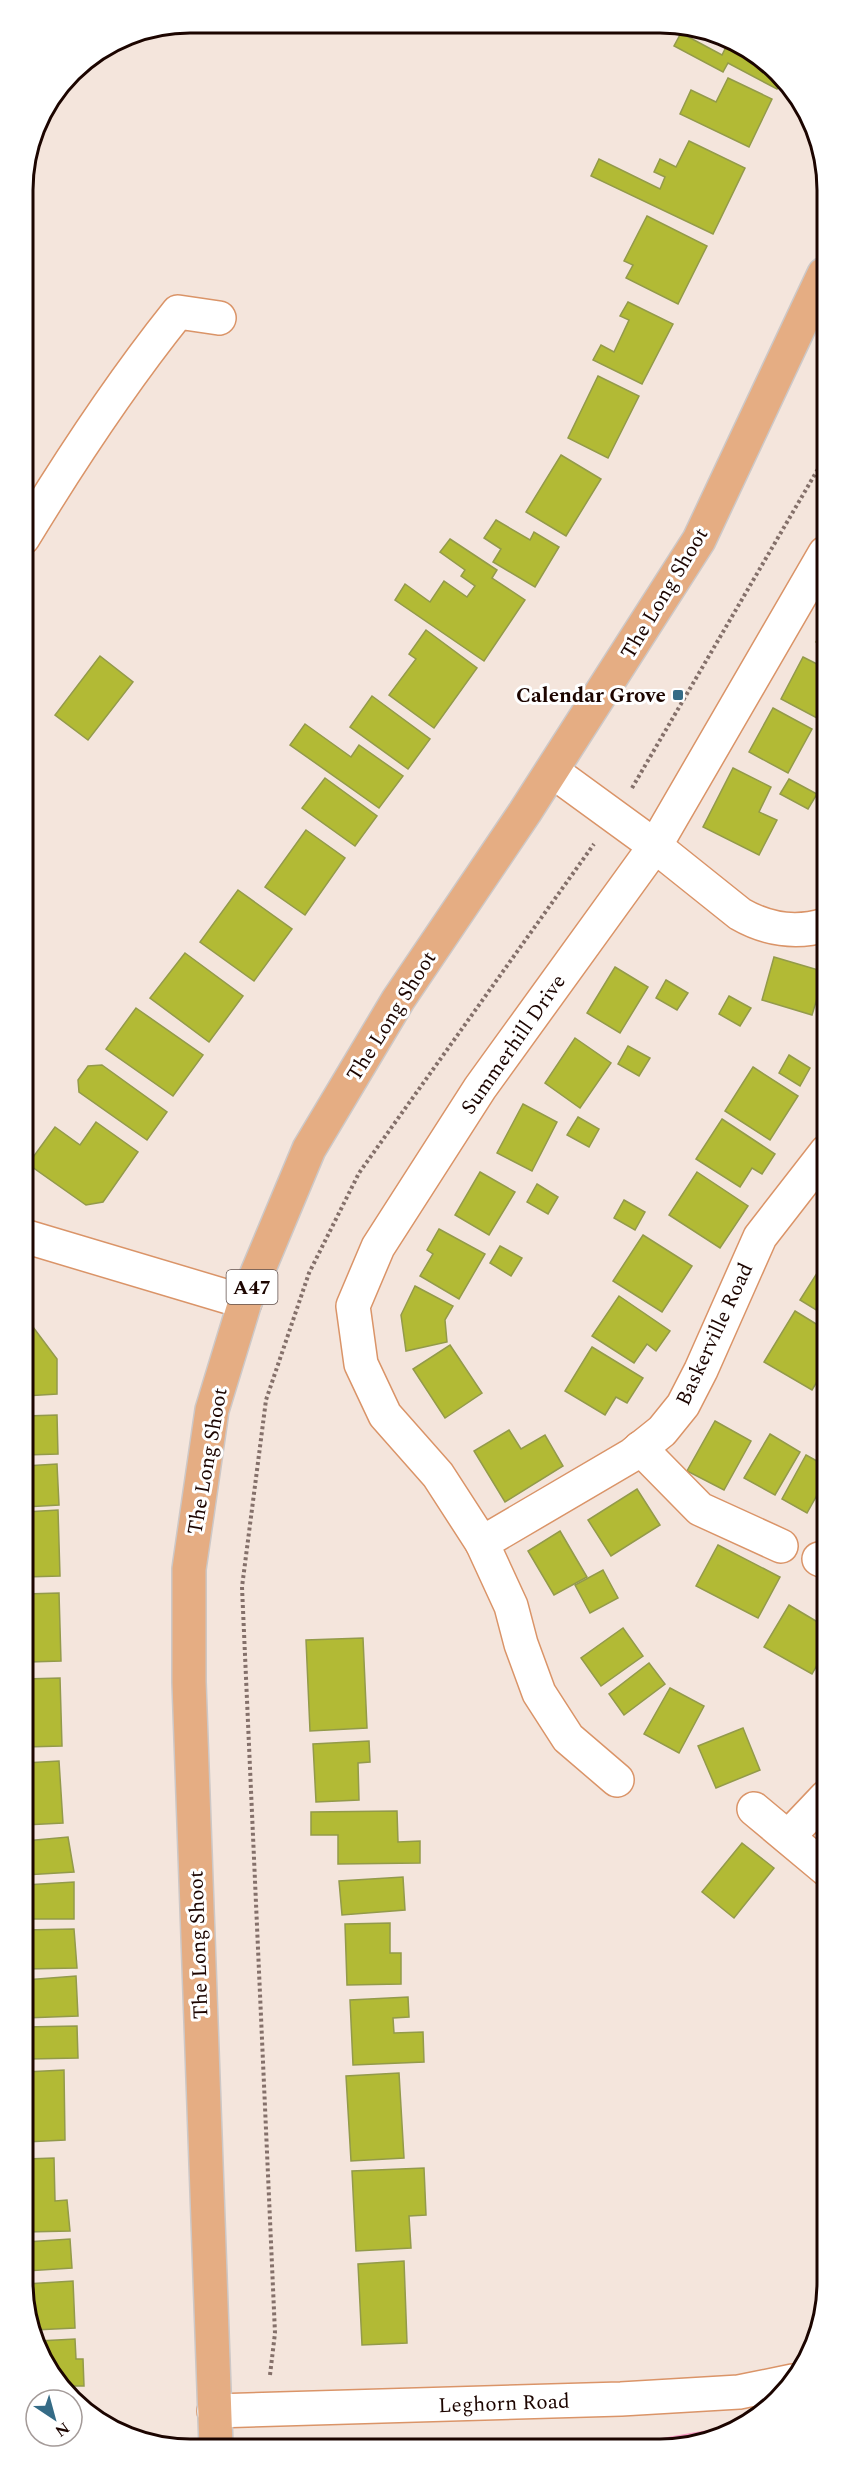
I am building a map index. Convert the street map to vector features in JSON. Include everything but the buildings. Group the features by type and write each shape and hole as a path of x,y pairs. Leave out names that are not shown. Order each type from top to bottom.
{"main road":[{"name":"The Long Shoot","path":"216,2439 190,1694 189,1569 212,1410 245,1302 309,1149 398,1000 552,771 699,540 817,289"}],"street":[{"path":"33,522 78,449 144,355 178,312 219,318"},
{"name":"Summerhill Drive","path":"482,1543 438,1475 385,1415 361,1364 353,1306 378,1247 480,1088 655,846 817,567"},
{"path":"552,771 755,923 774,929 817,928"},
{"name":"Baskerville Road","path":"482,1543 640,1448 662,1431 683,1405 760,1237 817,1164"},
{"path":"33,1239 245,1302"},
{"path":"640,1448 700,1509 781,1546"},
{"path":"482,1543 511,1606 521,1644 539,1693 568,1738 617,1780"},
{"path":"788,1837 817,1806"},
{"path":"754,1809 817,1862"},
{"name":"Leghorn Road","path":"214,2411 621,2399 739,2392 780,2384"}],"path":[{"path":"266,2409 275,2334 242,1587 266,1400 309,1274 359,1173 615,818 817,471"}],"shaded area":[{"path":"715,2429 691,2436 656,2439"}],"place":[{"name":"Calendar Grove","path":"678,695"}]}
